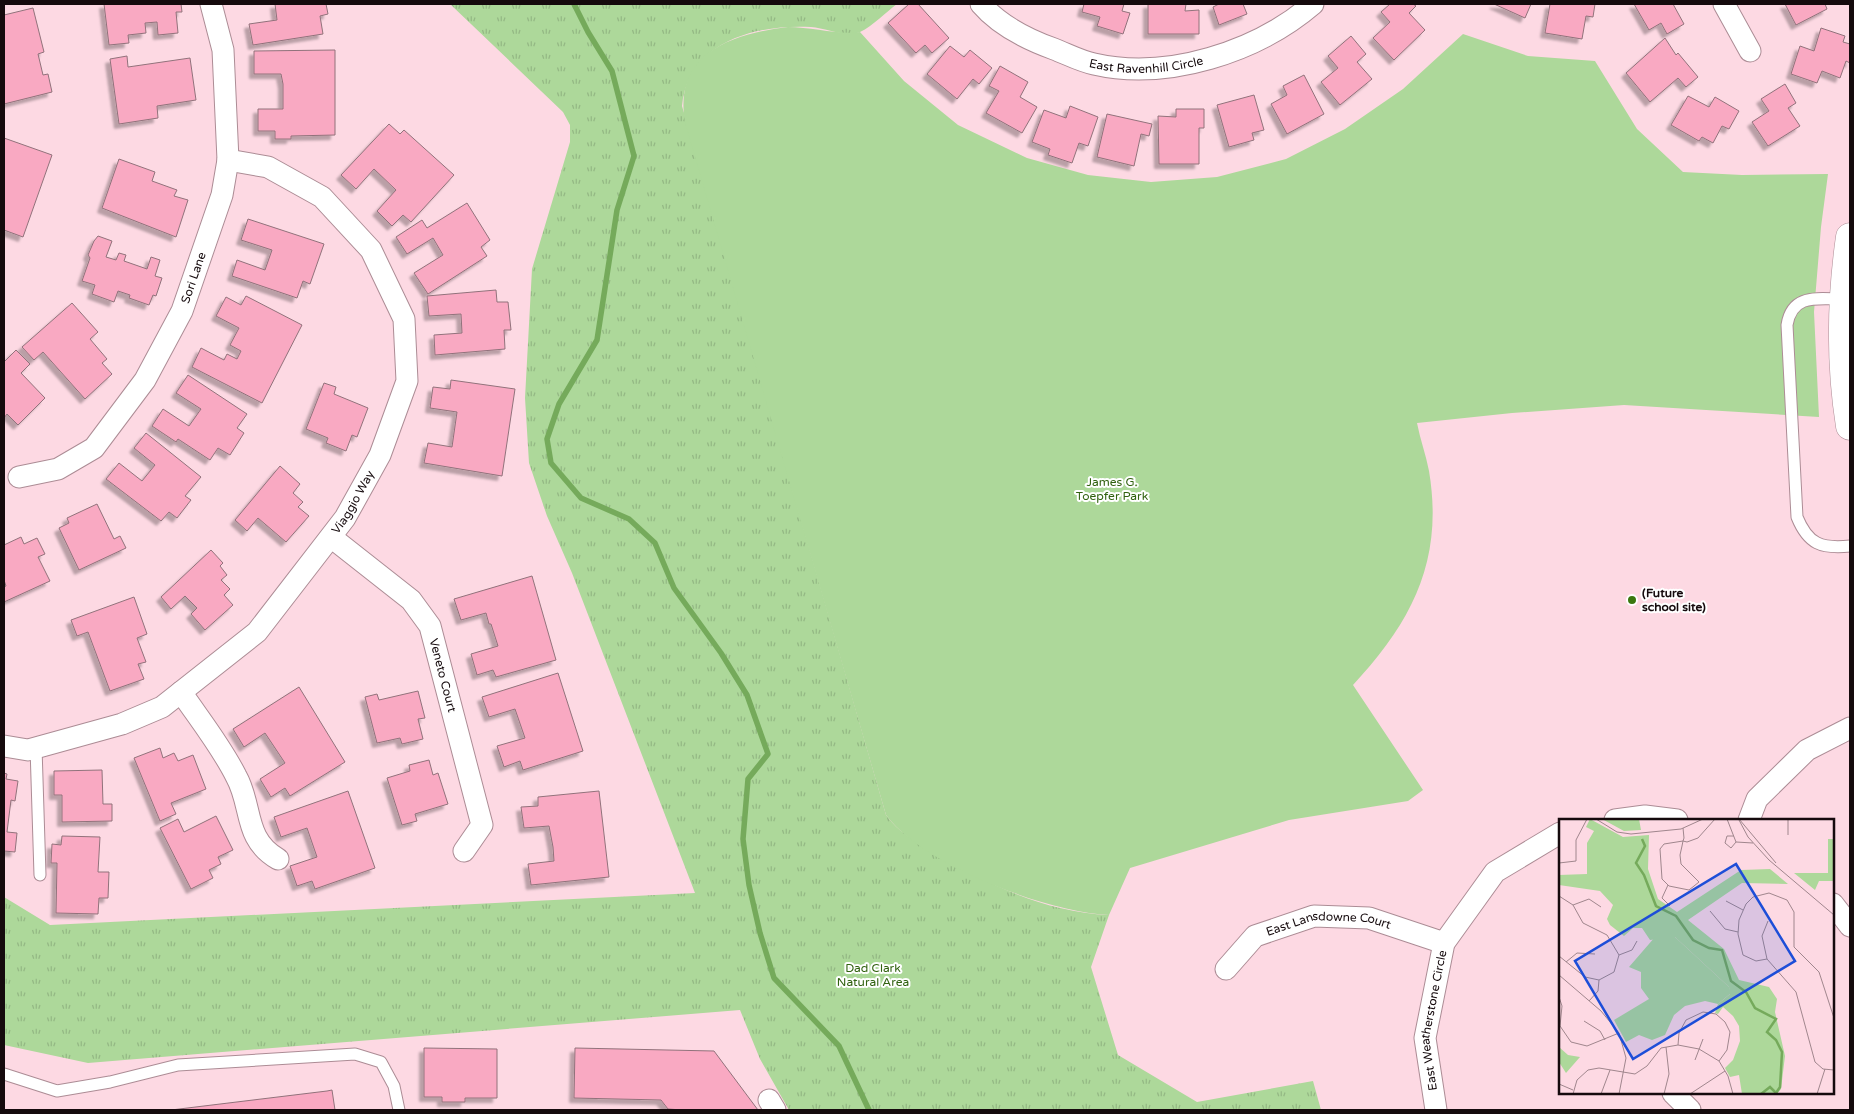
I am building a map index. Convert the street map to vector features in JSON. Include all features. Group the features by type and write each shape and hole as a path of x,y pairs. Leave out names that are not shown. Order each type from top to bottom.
{"street":[{"name":"Sori Lane","path":"18,477 58,469 94,448 144,380 182,311 222,194 228,160 223,50 211,4"},
{"name":"East Ravenhill Circle","path":"981,4 988,12 1033,41 1094,64 1144,69 1210,60 1262,40 1314,4"},
{"path":"1724,4 1750,51"},
{"name":"Viaggio Way","path":"4,746 28,750 122,724 162,707 257,632 345,518 380,455 407,381 404,319 370,250 322,197 268,167 228,160"},
{"path":"1850,237 1845,293 1844,390 1850,426"},
{"name":"Veneto Court","path":"331,537 412,600 430,626 482,826 464,851"},
{"path":"180,692 226,758 238,779 248,821 257,840 267,853 278,859"},
{"path":"1749,819 1757,799 1807,750 1850,728"},
{"path":"1622,819 1645,816 1669,819"},
{"name":"East Weatherstone Circle","path":"1436,1110 1424,1038 1444,943 1495,872 1559,834"},
{"path":"1834,905 1850,926"},
{"name":"East Lansdowne Court","path":"1226,970 1255,936 1314,916 1370,918 1444,943"},
{"path":"1674,1094 1690,1110"}],"lane":[{"path":"1845,293 1802,301 1792,308 1788,325 1796,517 1804,534 1815,542 1835,548 1850,546"},
{"path":"36,747 40,875"},
{"path":"4,1074 58,1091 110,1082 178,1065 355,1054 382,1062 394,1086 399,1110"}],"green space":[{"name":"Dad Clark Natural Area","path":"450,4 897,4 870,26 855,34 811,27 790,27 768,29 728,41 711,52 697,66 687,84 682,106 886,815 896,827 913,840 953,864 996,885 1039,902 1085,913 1109,915 1091,967 1118,1055 1197,1102 1313,1081 1321,1110 789,1110 760,1059 740,1010 88,1063 4,1045 4,897 50,925 695,893 572,573 547,516 529,463 525,398 532,269 570,142 570,125 563,112"},
{"name":"James G. Toepfer Park","path":"788,27 852,33 860,32 904,81 958,125 1027,158 1088,175 1151,182 1217,177 1286,159 1345,129 1403,89 1463,34 1528,56 1595,61 1637,129 1683,172 1742,175 1828,174 1821,227 1814,312 1819,417 1624,405 1512,413 1417,423 1429,471 1432,503 1432,533 1427,561 1419,588 1407,613 1392,638 1353,685 1423,790 1408,801 1289,820 1130,868 1109,915 1083,912 1053,905 988,883 956,868 928,851 904,834 886,815 685,122 684,98 688,79 698,63 711,51 747,35"}],"building":[{"path":"104,4 181,4 182,12 176,12 178,33 158,35 157,22 145,23 146,33 128,35 129,43 109,45"},
{"path":"275,4 326,4 328,14 320,16 323,34 253,45 249,24 277,20"},
{"path":"909,4 918,4 949,38 932,53 925,45 916,53 888,23"},
{"path":"1084,4 1124,4 1122,11 1130,13 1123,34 1097,26 1100,17 1082,12"},
{"path":"1148,4 1186,4 1185,11 1199,10 1199,34 1148,34"},
{"path":"1219,4 1243,4 1247,14 1219,25 1213,7"},
{"path":"1390,4 1413,4 1416,6 1409,13 1425,30 1394,60 1373,38 1390,22 1381,12"},
{"path":"1494,4 1531,4 1525,18"},
{"path":"1550,4 1595,4 1593,17 1586,16 1582,39 1545,33"},
{"path":"1634,4 1673,4 1684,24 1667,34 1661,23 1649,30"},
{"path":"1785,4 1825,4 1827,9 1796,25"},
{"path":"33,8 44,52 38,54 43,75 48,74 52,92 4,104 4,15"},
{"path":"1821,28 1845,36 1843,42 1850,44 1850,63 1846,61 1840,78 1822,71 1817,83 1791,74 1800,46 1814,51"},
{"path":"1351,36 1366,54 1357,62 1372,79 1340,105 1321,82 1338,68 1328,56"},
{"path":"1665,38 1676,55 1678,53 1698,77 1686,87 1678,78 1650,102 1626,73"},
{"path":"950,46 964,57 970,50 992,68 979,84 973,79 957,99 927,74"},
{"path":"335,50 335,135 291,136 291,139 275,139 275,131 258,131 258,109 283,109 283,84 281,74 254,74 254,51"},
{"path":"127,56 128,67 190,58 196,100 157,106 158,118 119,124 110,59"},
{"path":"1000,66 1028,82 1020,97 1037,107 1022,133 986,113 999,91 989,86"},
{"path":"1304,75 1324,114 1287,134 1271,104 1287,95 1283,86"},
{"path":"1785,84 1796,103 1788,108 1800,126 1768,146 1752,122 1769,111 1761,99"},
{"path":"1254,95 1264,130 1252,133 1254,140 1229,147 1217,105"},
{"path":"1688,96 1709,107 1715,97 1739,111 1729,129 1722,126 1713,143 1702,137 1699,141 1671,125"},
{"path":"1070,106 1098,117 1088,146 1079,143 1072,163 1048,155 1050,149 1032,142 1044,110 1066,118"},
{"path":"1176,109 1204,109 1204,128 1199,128 1199,164 1159,164 1158,116 1176,117"},
{"path":"1107,114 1152,124 1149,136 1141,134 1134,166 1097,157"},
{"path":"389,124 400,134 404,130 454,175 411,222 403,215 392,226 377,211 396,190 374,169 356,189 341,175"},
{"path":"4,138 52,155 23,237 4,230"},
{"path":"119,159 155,172 152,181 177,190 174,196 188,200 176,237 102,208"},
{"path":"467,203 490,240 481,247 487,256 428,294 414,273 443,255 433,238 407,254 396,237 422,220 427,228"},
{"path":"248,219 324,244 310,284 303,281 297,298 232,276 237,260 265,270 272,250 241,240"},
{"path":"98,236 112,241 106,257 116,260 119,253 126,255 124,261 147,269 151,257 160,260 155,276 162,278 156,296 153,295 149,305 129,298 130,295 118,291 114,302 92,294 95,285 82,281 90,258 88,255"},
{"path":"496,290 497,302 508,302 511,330 504,330 505,349 435,355 434,335 462,333 461,314 429,316 427,296"},
{"path":"246,296 302,325 262,403 192,367 201,348 224,360 227,354 237,359 241,351 230,345 239,328 216,316 226,297 241,305"},
{"path":"72,303 98,332 90,339 107,359 102,363 112,374 85,399 43,352 34,360 22,347"},
{"path":"16,350 30,364 21,373 45,398 18,425 7,414 4,418 4,362"},
{"path":"188,375 247,414 237,428 244,433 230,455 218,448 210,460 178,439 176,442 152,426 163,409 189,426 201,409 176,393"},
{"path":"451,380 515,389 502,476 424,463 428,443 452,447 457,412 430,408 433,387 450,389"},
{"path":"324,383 336,387 334,394 368,408 357,437 352,435 346,451 326,443 328,438 306,429"},
{"path":"146,433 201,477 185,496 191,500 177,518 169,512 161,521 106,479 119,463 142,481 155,465 134,448"},
{"path":"280,466 300,484 293,493 303,502 298,507 309,516 286,542 258,518 247,531 235,520"},
{"path":"97,504 114,539 120,536 126,548 79,570 59,528 69,523 67,518"},
{"path":"21,537 24,544 37,538 45,554 38,557 50,581 4,602 4,587 6,586 4,580 4,545"},
{"path":"211,550 223,563 220,566 227,575 221,580 230,589 224,595 233,605 205,630 191,614 197,608 185,596 171,609 161,597"},
{"path":"532,576 556,660 496,677 493,670 477,675 471,654 498,646 486,613 461,620 454,599"},
{"path":"134,597 147,634 137,638 146,662 138,664 144,679 110,691 88,632 77,636 71,620"},
{"path":"558,673 583,751 523,770 520,761 504,767 497,746 525,738 515,709 489,717 482,697"},
{"path":"299,687 345,762 290,796 285,788 271,797 260,779 285,763 265,733 244,747 233,729"},
{"path":"418,691 425,718 418,719 423,739 402,744 400,738 377,743 365,697 377,694 379,700"},
{"path":"160,748 163,758 174,753 178,761 193,755 206,789 171,803 176,814 160,821 134,758"},
{"path":"429,760 433,775 438,773 448,804 415,814 417,821 402,825 387,778 410,771 409,765"},
{"path":"102,770 103,804 112,804 112,821 62,822 62,795 54,795 54,771"},
{"path":"4,773 7,774 6,779 18,781 15,801 11,800 7,832 17,833 15,852 4,851"},
{"path":"348,791 375,868 315,889 312,881 297,886 290,866 317,857 307,828 281,837 274,817"},
{"path":"599,791 609,877 531,885 528,864 554,861 553,847 549,826 524,828 521,807 538,806 538,797"},
{"path":"216,816 233,850 218,857 221,864 209,870 213,878 191,889 160,828 178,819 184,832"},
{"path":"62,836 100,837 98,872 109,872 108,898 99,898 98,914 56,913 57,863 51,863 52,844 61,845"},
{"path":"424,1048 497,1049 497,1098 465,1098 465,1102 442,1102 442,1097 424,1097"},
{"path":"575,1048 714,1051 758,1110 682,1110 668,1109 661,1100 574,1098"},
{"path":"332,1090 335,1110 171,1110 327,1091"}],"waterway":[{"path":"574,4 588,32 612,71 634,156 617,210 597,340 559,404 547,439 551,463 581,498 629,519 655,543 674,588 721,653 747,695 768,754 748,779 743,839 749,885 760,933 774,978 839,1046 869,1110"}],"place":[{"name":"(Future school site)","path":"1632,600"}]}
